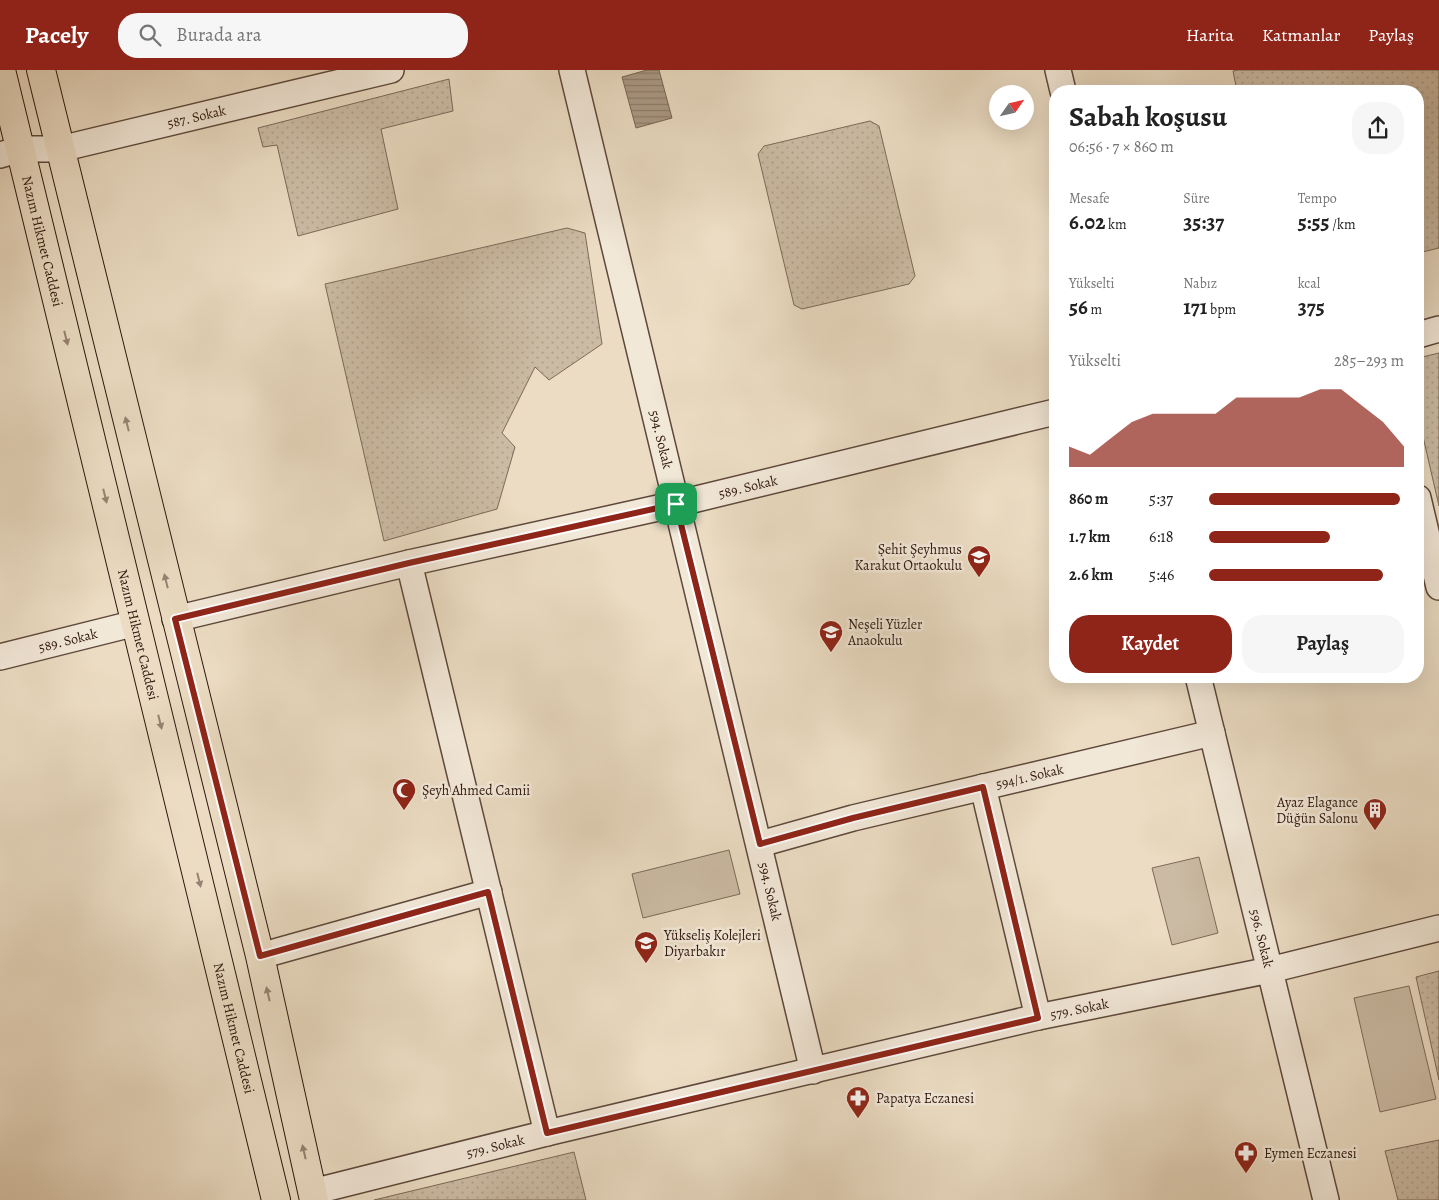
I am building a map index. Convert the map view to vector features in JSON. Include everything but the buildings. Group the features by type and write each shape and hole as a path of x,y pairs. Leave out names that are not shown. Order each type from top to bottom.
{"main road":[{"name":"Nazım Hikmet Caddesi","path":"1,70 10,152 136,623 272,1199"},
{"path":"41,70 175,619 260,956 313,1196"}],"street":[{"name":"587. Sokak","path":"10,152 60,149 391,70"},
{"name":"594. Sokak","path":"572,70 760,844 813,1071"},
{"path":"1058,70 1062,85"},
{"path":"1424,333 1439,329"},
{"name":"589. Sokak","path":"175,619 409,563 676,504 1049,413"},
{"path":"1424,523 1439,587"},
{"path":"409,563 547,1133"},
{"name":"589. Sokak","path":"0,657 136,623"},
{"name":"596. Sokak","path":"1200,683 1326,1200"},
{"name":"594/1. Sokak","path":"760,844 853,818 1212,733"},
{"path":"983,787 1038,1018"},
{"path":"260,956 488,892"},
{"name":"579. Sokak","path":"313,1196 547,1133 1038,1018 1270,970 1439,928"}],"shaded area":[{"path":"647,70 659,70 672,118 636,128 622,77"},
{"path":"1439,70 1439,248 1424,252 1424,85 1236,85 1233,71"},
{"path":"449,79 453,111 381,129 398,209 298,236 277,145 263,147 258,128"},
{"path":"870,121 879,126 915,276 909,284 802,309 794,305 758,154 764,146"},
{"path":"567,228 585,233 602,344 549,380 535,367 502,433 515,447 497,509 384,541 325,284"},
{"path":"1439,353 1439,506 1424,441 1424,357"},
{"path":"729,850 740,894 643,918 632,874"},
{"path":"1199,857 1218,933 1172,945 1152,868"},
{"path":"1439,971 1439,1080 1416,977"},
{"path":"1409,986 1436,1099 1380,1112 1354,998"},
{"path":"1439,1140 1439,1200 1398,1200 1385,1151"},
{"path":"574,1152 586,1200 374,1200"}],"place":[{"name":"Şehit Şeyhmus Karakut Ortaokulu","path":"979,578"},
{"name":"Neşeli Yüzler Anaokulu","path":"831,653"},
{"name":"Şeyh Ahmed Camii","path":"404,811"},
{"name":"Ayaz Elagance Düğün Salonu","path":"1375,831"},
{"name":"Yükseliş Kolejleri Diyarbakır","path":"646,964"},
{"name":"Papatya Eczanesi","path":"858,1119"},
{"name":"Eymen Eczanesi","path":"1246,1174"}],"route":[{"path":"676,504 760,844 853,818 983,787 1038,1018 547,1133 488,892 260,956 175,619 409,563 676,504"}]}
